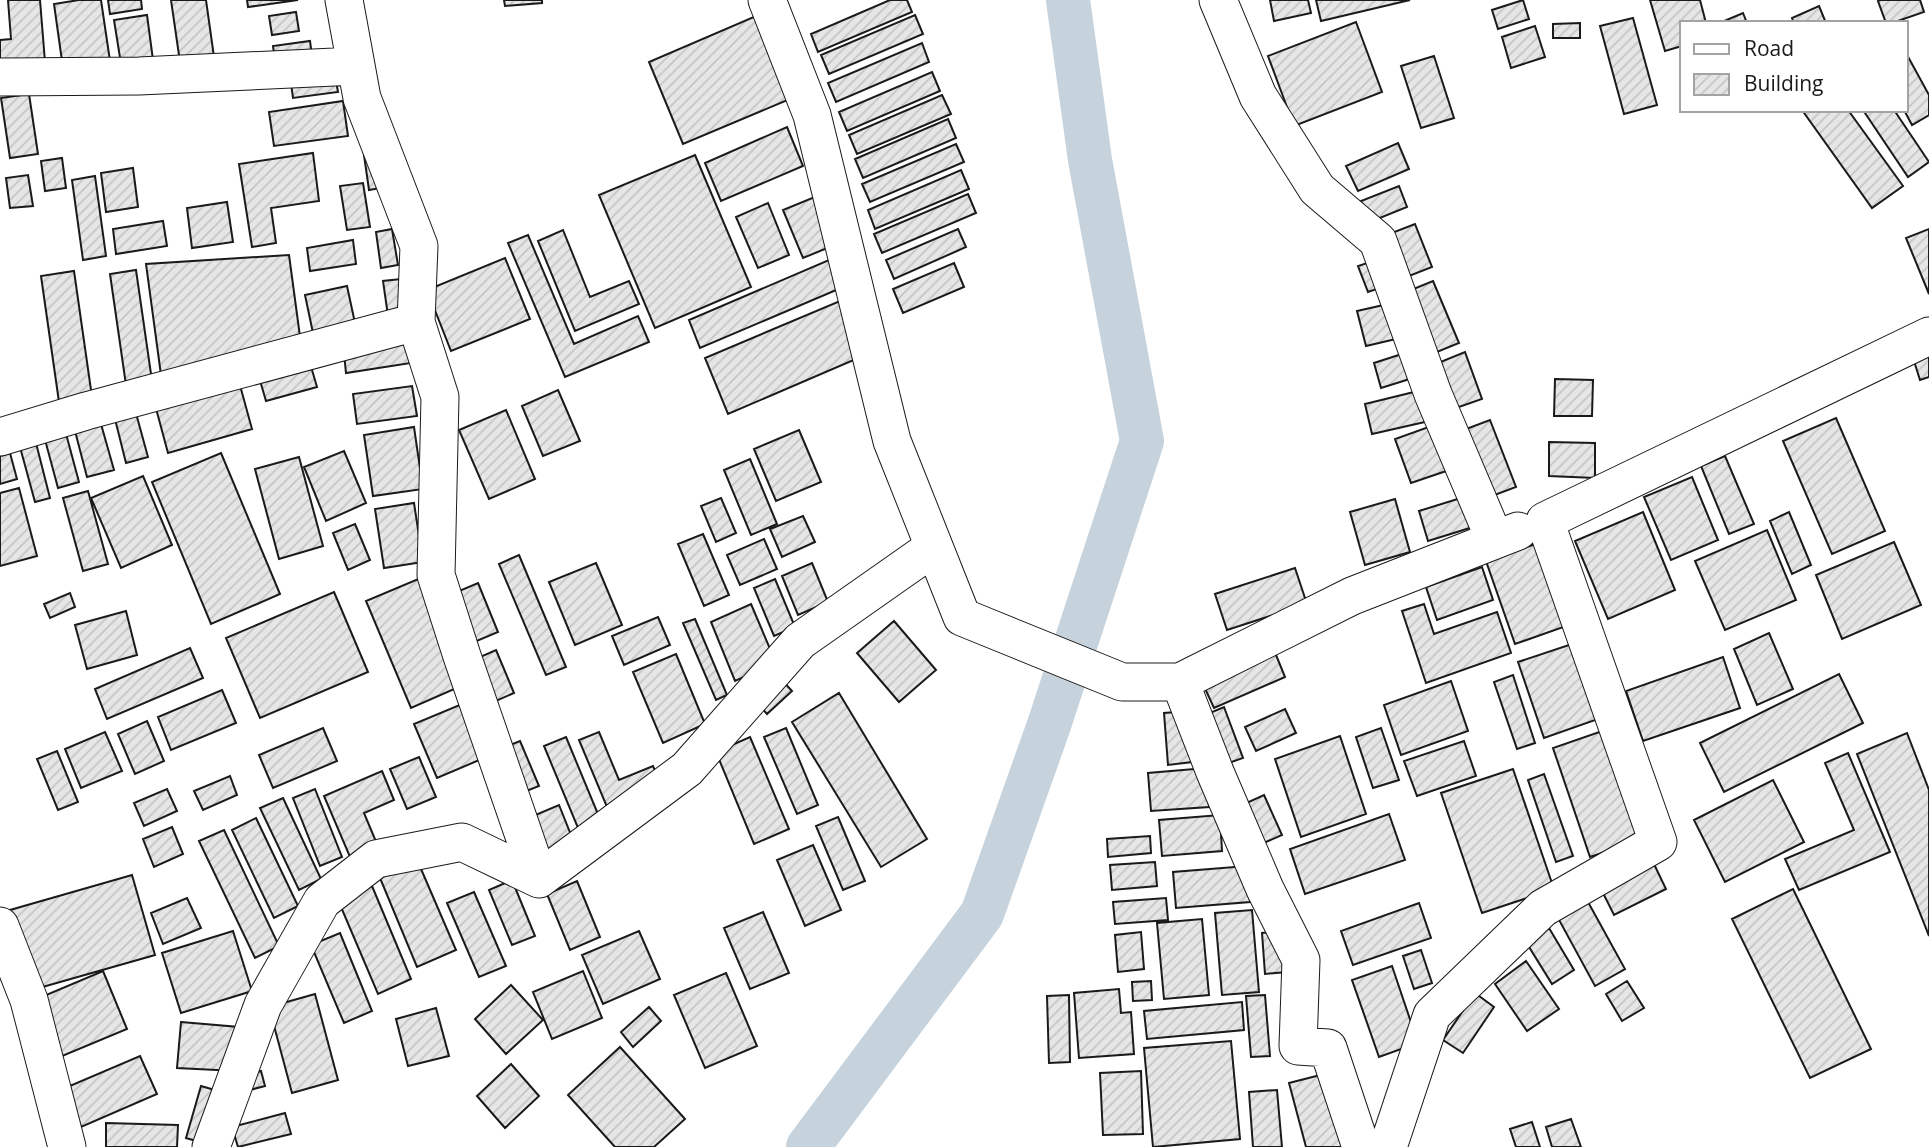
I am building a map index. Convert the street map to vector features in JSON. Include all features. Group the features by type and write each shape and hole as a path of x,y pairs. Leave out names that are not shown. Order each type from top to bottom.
{"street":[{"path":"344,0 362,98 419,246 416,322 440,397 436,575 539,879"},
{"path":"767,0 812,115 892,440 961,617 1122,682 1180,682 1352,596 1545,521 1929,336"},
{"path":"1217,0 1258,96 1317,189 1378,241 1433,394 1496,540"},
{"path":"0,77 139,76 356,66"},
{"path":"0,438 86,411 416,322"},
{"path":"1388,1147 1432,1015 1543,908 1658,842 1545,521"},
{"path":"539,879 687,769 800,641 934,547"},
{"path":"1180,682 1265,889 1301,960 1298,1046 1328,1048 1360,1147"},
{"path":"211,1147 263,1006 322,901 376,859 462,842 539,879"},
{"path":"0,926 29,1000 66,1147"}],"building":[{"path":"8,0 40,0 45,62 0,66 0,40 11,39"},
{"path":"101,0 110,61 63,68 54,4"},
{"path":"108,0 141,0 142,9 110,14"},
{"path":"171,0 206,0 214,57 180,62"},
{"path":"247,0 298,0 248,7"},
{"path":"504,0 542,0 542,3 505,6"},
{"path":"890,0 907,0 912,12 818,52 811,34"},
{"path":"1270,0 1308,0 1311,13 1274,21"},
{"path":"1316,0 1410,0 1321,21"},
{"path":"1523,0 1529,19 1498,29 1492,10"},
{"path":"1650,0 1700,0 1705,21 1680,21 1680,47 1665,51"},
{"path":"1920,0 1924,12 1898,21 1885,21 1878,1"},
{"path":"1819,6 1825,21 1793,21 1792,18"},
{"path":"296,12 299,31 272,35 269,16"},
{"path":"1743,13 1746,21 1724,21"},
{"path":"147,15 153,60 121,64 114,20"},
{"path":"915,15 923,34 829,74 821,55"},
{"path":"756,16 790,99 683,144 649,62"},
{"path":"1633,18 1657,105 1624,114 1600,26"},
{"path":"1356,22 1382,92 1294,126 1268,56"},
{"path":"1580,23 1580,38 1553,38 1553,24"},
{"path":"1535,26 1545,57 1511,68 1502,37"},
{"path":"310,41 312,56 275,61 273,46"},
{"path":"922,43 929,62 836,102 828,83"},
{"path":"1434,56 1454,118 1421,128 1401,66"},
{"path":"1908,57 1929,95 1929,115 1912,125 1905,112 1908,112"},
{"path":"334,70 338,92 293,98 290,76"},
{"path":"932,72 940,91 847,131 839,112"},
{"path":"29,94 38,154 10,158 1,98"},
{"path":"942,95 951,114 857,154 849,135"},
{"path":"343,101 348,136 274,146 269,112"},
{"path":"1803,112 1849,112 1903,186 1872,208"},
{"path":"1864,112 1895,112 1929,162 1908,177"},
{"path":"948,119 956,138 863,178 855,159"},
{"path":"787,127 803,166 721,201 705,163"},
{"path":"361,134 380,188 369,190"},
{"path":"1398,143 1409,169 1358,191 1346,166"},
{"path":"956,144 964,162 870,202 862,184"},
{"path":"313,153 319,201 271,208 276,243 252,247 239,164"},
{"path":"695,155 751,287 655,328 599,195"},
{"path":"62,158 66,188 45,191 41,161"},
{"path":"133,168 138,207 106,212 101,173"},
{"path":"961,170 969,189 875,229 868,210"},
{"path":"28,175 33,206 10,208 6,178"},
{"path":"95,176 106,256 83,260 72,180"},
{"path":"363,183 370,227 347,230 340,186"},
{"path":"1399,186 1407,207 1370,222 1361,201"},
{"path":"822,194 842,242 803,258 783,210"},
{"path":"968,194 976,213 882,253 874,234"},
{"path":"227,202 233,242 192,248 187,208"},
{"path":"768,203 789,255 758,268 736,217"},
{"path":"163,221 167,246 116,254 113,229"},
{"path":"1415,224 1432,267 1404,278 1389,234"},
{"path":"392,229 398,265 381,268 376,232"},
{"path":"958,229 966,247 894,279 886,260"},
{"path":"1929,229 1929,294 1906,238"},
{"path":"563,230 590,297 629,281 639,304 575,331 538,241"},
{"path":"528,235 574,344 638,316 649,342 565,377 508,243"},
{"path":"353,240 356,264 310,271 307,248"},
{"path":"289,255 301,344 161,375 146,264"},
{"path":"505,258 530,319 451,351 427,290"},
{"path":"1379,259 1388,285 1368,292 1358,266"},
{"path":"829,260 841,288 700,348 689,320"},
{"path":"954,263 964,287 903,313 893,289"},
{"path":"136,270 152,381 126,385 110,274"},
{"path":"74,271 93,404 60,409 41,276"},
{"path":"401,279 406,313 388,316 383,281"},
{"path":"1433,281 1459,343 1432,354 1406,292"},
{"path":"347,286 355,323 313,333 305,295"},
{"path":"840,301 863,356 728,414 705,358"},
{"path":"1388,304 1396,339 1366,346 1357,311"},
{"path":"407,333 411,363 346,373 343,343"},
{"path":"1408,352 1416,377 1381,388 1374,363"},
{"path":"1465,352 1482,399 1456,408 1438,363"},
{"path":"1929,356 1929,377 1920,380 1914,361"},
{"path":"310,363 317,387 266,401 259,377"},
{"path":"238,378 252,429 168,453 154,401"},
{"path":"1555,379 1593,380 1592,416 1554,416"},
{"path":"412,386 417,416 357,424 353,394"},
{"path":"558,390 580,441 543,456 522,406"},
{"path":"1418,391 1425,422 1372,434 1365,404"},
{"path":"134,406 148,457 126,463 113,411"},
{"path":"506,410 535,479 489,499 459,430"},
{"path":"1836,418 1885,531 1832,554 1783,441"},
{"path":"1490,420 1516,487 1492,496 1466,429"},
{"path":"101,424 114,470 87,477 75,431"},
{"path":"1437,424 1452,469 1411,483 1395,439"},
{"path":"414,427 423,489 373,496 364,435"},
{"path":"65,430 79,482 58,488 44,436"},
{"path":"799,430 821,482 776,501 754,449"},
{"path":"1549,442 1595,443 1595,478 1549,476"},
{"path":"36,443 50,498 35,502 20,447"},
{"path":"344,451 366,503 326,521 304,467"},
{"path":"10,453 17,479 0,484 0,456"},
{"path":"221,453 280,594 211,624 152,482"},
{"path":"1725,456 1754,524 1729,534 1701,466"},
{"path":"299,457 323,546 279,559 255,469"},
{"path":"750,459 777,524 751,535 724,470"},
{"path":"143,476 172,545 121,568 91,498"},
{"path":"1692,477 1718,540 1671,560 1644,497"},
{"path":"19,488 37,556 0,566 0,493"},
{"path":"88,491 108,564 83,571 63,498"},
{"path":"1464,497 1473,527 1428,541 1419,511"},
{"path":"721,498 736,533 716,542 701,506"},
{"path":"1395,499 1410,552 1365,565 1350,512"},
{"path":"414,503 423,562 384,568 375,509"},
{"path":"1643,512 1675,590 1608,619 1575,541"},
{"path":"1789,512 1811,565 1792,574 1770,521"},
{"path":"803,516 815,542 782,557 770,529"},
{"path":"355,524 370,560 348,570 333,533"},
{"path":"1767,530 1796,600 1725,630 1695,561"},
{"path":"703,534 729,595 704,606 678,544"},
{"path":"764,539 777,569 740,585 727,555"},
{"path":"1544,541 1572,624 1515,644 1486,561"},
{"path":"1894,542 1921,605 1842,639 1816,575"},
{"path":"519,555 566,667 546,675 499,564"},
{"path":"596,563 622,625 575,645 549,582"},
{"path":"812,563 828,602 798,615 782,576"},
{"path":"1482,567 1493,600 1437,620 1426,587"},
{"path":"1295,568 1307,604 1227,630 1215,594"},
{"path":"423,577 468,683 411,708 366,601"},
{"path":"775,579 795,627 774,636 754,588"},
{"path":"478,583 498,632 472,643 452,594"},
{"path":"334,592 368,672 260,718 226,638"},
{"path":"70,593 75,607 50,618 44,604"},
{"path":"751,604 776,663 735,681 711,622"},
{"path":"1424,604 1434,634 1497,612 1511,653 1426,683 1402,611"},
{"path":"126,611 137,655 87,669 75,625"},
{"path":"658,617 670,645 624,665 612,636"},
{"path":"695,619 727,695 716,700 683,623"},
{"path":"894,621 936,670 899,702 857,653"},
{"path":"1769,633 1793,689 1757,705 1734,649"},
{"path":"1575,643 1601,718 1544,738 1518,662"},
{"path":"190,648 203,678 107,719 95,689"},
{"path":"496,650 514,693 489,704 471,661"},
{"path":"1274,650 1285,677 1214,708 1202,682"},
{"path":"676,654 705,724 663,743 633,672"},
{"path":"1723,657 1740,708 1643,741 1626,691"},
{"path":"1839,674 1863,723 1724,792 1700,743"},
{"path":"777,675 792,691 767,714 752,697"},
{"path":"1513,675 1535,743 1517,749 1494,682"},
{"path":"1451,681 1468,731 1401,755 1384,705"},
{"path":"222,690 236,723 171,750 158,717"},
{"path":"839,693 927,839 881,867 792,722"},
{"path":"462,704 484,758 437,778 414,724"},
{"path":"1224,707 1243,758 1223,765 1205,715"},
{"path":"1285,709 1296,733 1256,751 1245,727"},
{"path":"1189,711 1192,762 1168,765 1164,713"},
{"path":"147,721 164,761 135,774 118,734"},
{"path":"323,728 337,761 273,788 259,755"},
{"path":"786,728 818,805 797,814 764,737"},
{"path":"1381,728 1399,780 1373,788 1356,737"},
{"path":"1608,729 1646,838 1590,857 1553,748"},
{"path":"105,732 122,771 81,788 65,749"},
{"path":"599,732 619,780 653,766 661,784 607,807 579,740"},
{"path":"1907,733 1929,790 1929,936 1857,754"},
{"path":"1340,736 1366,814 1301,837 1275,759"},
{"path":"566,737 600,819 578,828 544,746"},
{"path":"750,737 789,829 754,844 716,752"},
{"path":"520,741 539,786 519,794 500,749"},
{"path":"1464,741 1476,776 1417,796 1404,761"},
{"path":"57,751 78,802 58,810 37,759"},
{"path":"1848,753 1890,852 1799,890 1785,859 1854,830 1825,763"},
{"path":"419,757 436,797 407,809 390,769"},
{"path":"1206,768 1209,807 1151,811 1148,773"},
{"path":"1513,769 1554,889 1482,913 1441,793"},
{"path":"382,771 394,800 364,813 377,844 350,857 324,796"},
{"path":"1544,774 1573,856 1556,862 1528,780"},
{"path":"230,776 237,795 203,810 194,791"},
{"path":"1773,780 1804,842 1725,882 1694,820"},
{"path":"167,789 177,811 144,826 134,803"},
{"path":"315,789 342,857 320,866 293,798"},
{"path":"1264,795 1282,835 1259,845 1242,805"},
{"path":"283,798 321,879 299,890 260,808"},
{"path":"559,805 573,840 548,851 533,816"},
{"path":"1389,814 1405,860 1305,894 1290,849"},
{"path":"1220,815 1222,851 1162,856 1159,820"},
{"path":"838,817 865,881 843,890 816,826"},
{"path":"256,818 298,906 274,918 232,830"},
{"path":"172,827 183,854 154,867 143,839"},
{"path":"224,830 279,946 255,958 199,841"},
{"path":"1150,836 1151,853 1108,857 1107,839"},
{"path":"813,845 841,910 805,926 777,860"},
{"path":"418,862 456,950 417,967 380,878"},
{"path":"1155,862 1157,886 1112,890 1110,865"},
{"path":"1653,862 1666,889 1614,915 1600,887"},
{"path":"1247,866 1250,902 1176,908 1173,872"},
{"path":"132,875 155,955 32,990 10,910"},
{"path":"512,880 535,936 512,945 489,890"},
{"path":"577,881 600,937 570,950 547,894"},
{"path":"372,886 411,979 378,994 338,900"},
{"path":"1793,889 1871,1049 1810,1078 1732,919"},
{"path":"474,892 506,966 479,977 447,903"},
{"path":"187,898 201,928 163,944 151,913"},
{"path":"1166,898 1168,920 1115,924 1113,902"},
{"path":"1588,902 1625,969 1595,986 1558,918"},
{"path":"1419,903 1431,938 1353,965 1341,931"},
{"path":"1252,910 1259,992 1222,995 1215,913"},
{"path":"763,912 789,973 750,989 724,928"},
{"path":"1202,919 1209,995 1164,999 1157,923"},
{"path":"1549,928 1574,970 1552,984 1526,942"},
{"path":"233,931 252,991 181,1013 162,953"},
{"path":"639,931 660,979 603,1004 582,955"},
{"path":"1283,931 1287,972 1265,974 1262,933"},
{"path":"1141,932 1144,969 1118,972 1115,935"},
{"path":"340,933 372,1011 344,1023 311,945"},
{"path":"1421,950 1432,983 1414,989 1403,956"},
{"path":"1526,961 1559,1009 1527,1031 1495,984"},
{"path":"1392,966 1418,1043 1379,1057 1352,980"},
{"path":"103,971 127,1029 55,1059 32,1001"},
{"path":"583,971 602,1018 552,1039 533,992"},
{"path":"726,973 757,1046 705,1068 674,995"},
{"path":"1151,981 1152,1000 1133,1001 1132,982"},
{"path":"1627,981 1644,1008 1622,1021 1606,994"},
{"path":"511,985 543,1020 506,1054 475,1019"},
{"path":"1119,989 1121,1013 1131,1012 1134,1054 1079,1058 1074,993"},
{"path":"1475,993 1494,1007 1463,1053 1443,1040"},
{"path":"315,994 338,1080 292,1093 269,1007"},
{"path":"1069,995 1070,1062 1049,1063 1047,996"},
{"path":"1265,995 1270,1056 1251,1057 1246,996"},
{"path":"1242,1002 1244,1030 1147,1039 1144,1011"},
{"path":"649,1007 661,1021 633,1047 621,1032"},
{"path":"436,1008 449,1056 408,1066 396,1019"},
{"path":"181,1022 239,1027 236,1071 177,1068"},
{"path":"1231,1041 1240,1139 1153,1147 1144,1048"},
{"path":"620,1047 685,1119 654,1147 615,1147 568,1095"},
{"path":"140,1056 157,1094 81,1127 65,1088"},
{"path":"511,1064 539,1096 505,1128 477,1096"},
{"path":"261,1071 265,1086 246,1091 242,1076"},
{"path":"1141,1071 1143,1134 1103,1135 1100,1073"},
{"path":"1332,1072 1351,1147 1306,1147 1289,1083"},
{"path":"201,1086 218,1091 203,1143 186,1138"},
{"path":"1277,1090 1282,1147 1253,1147 1249,1092"},
{"path":"285,1113 291,1134 238,1147 232,1127"},
{"path":"1571,1119 1581,1147 1552,1147 1546,1127"},
{"path":"1532,1122 1540,1147 1516,1147 1510,1129"},
{"path":"106,1123 178,1125 177,1147 106,1147"}],"waterway":[{"path":"808,1147 982,914 1049,725 1142,441 1090,160 1068,0"}]}
